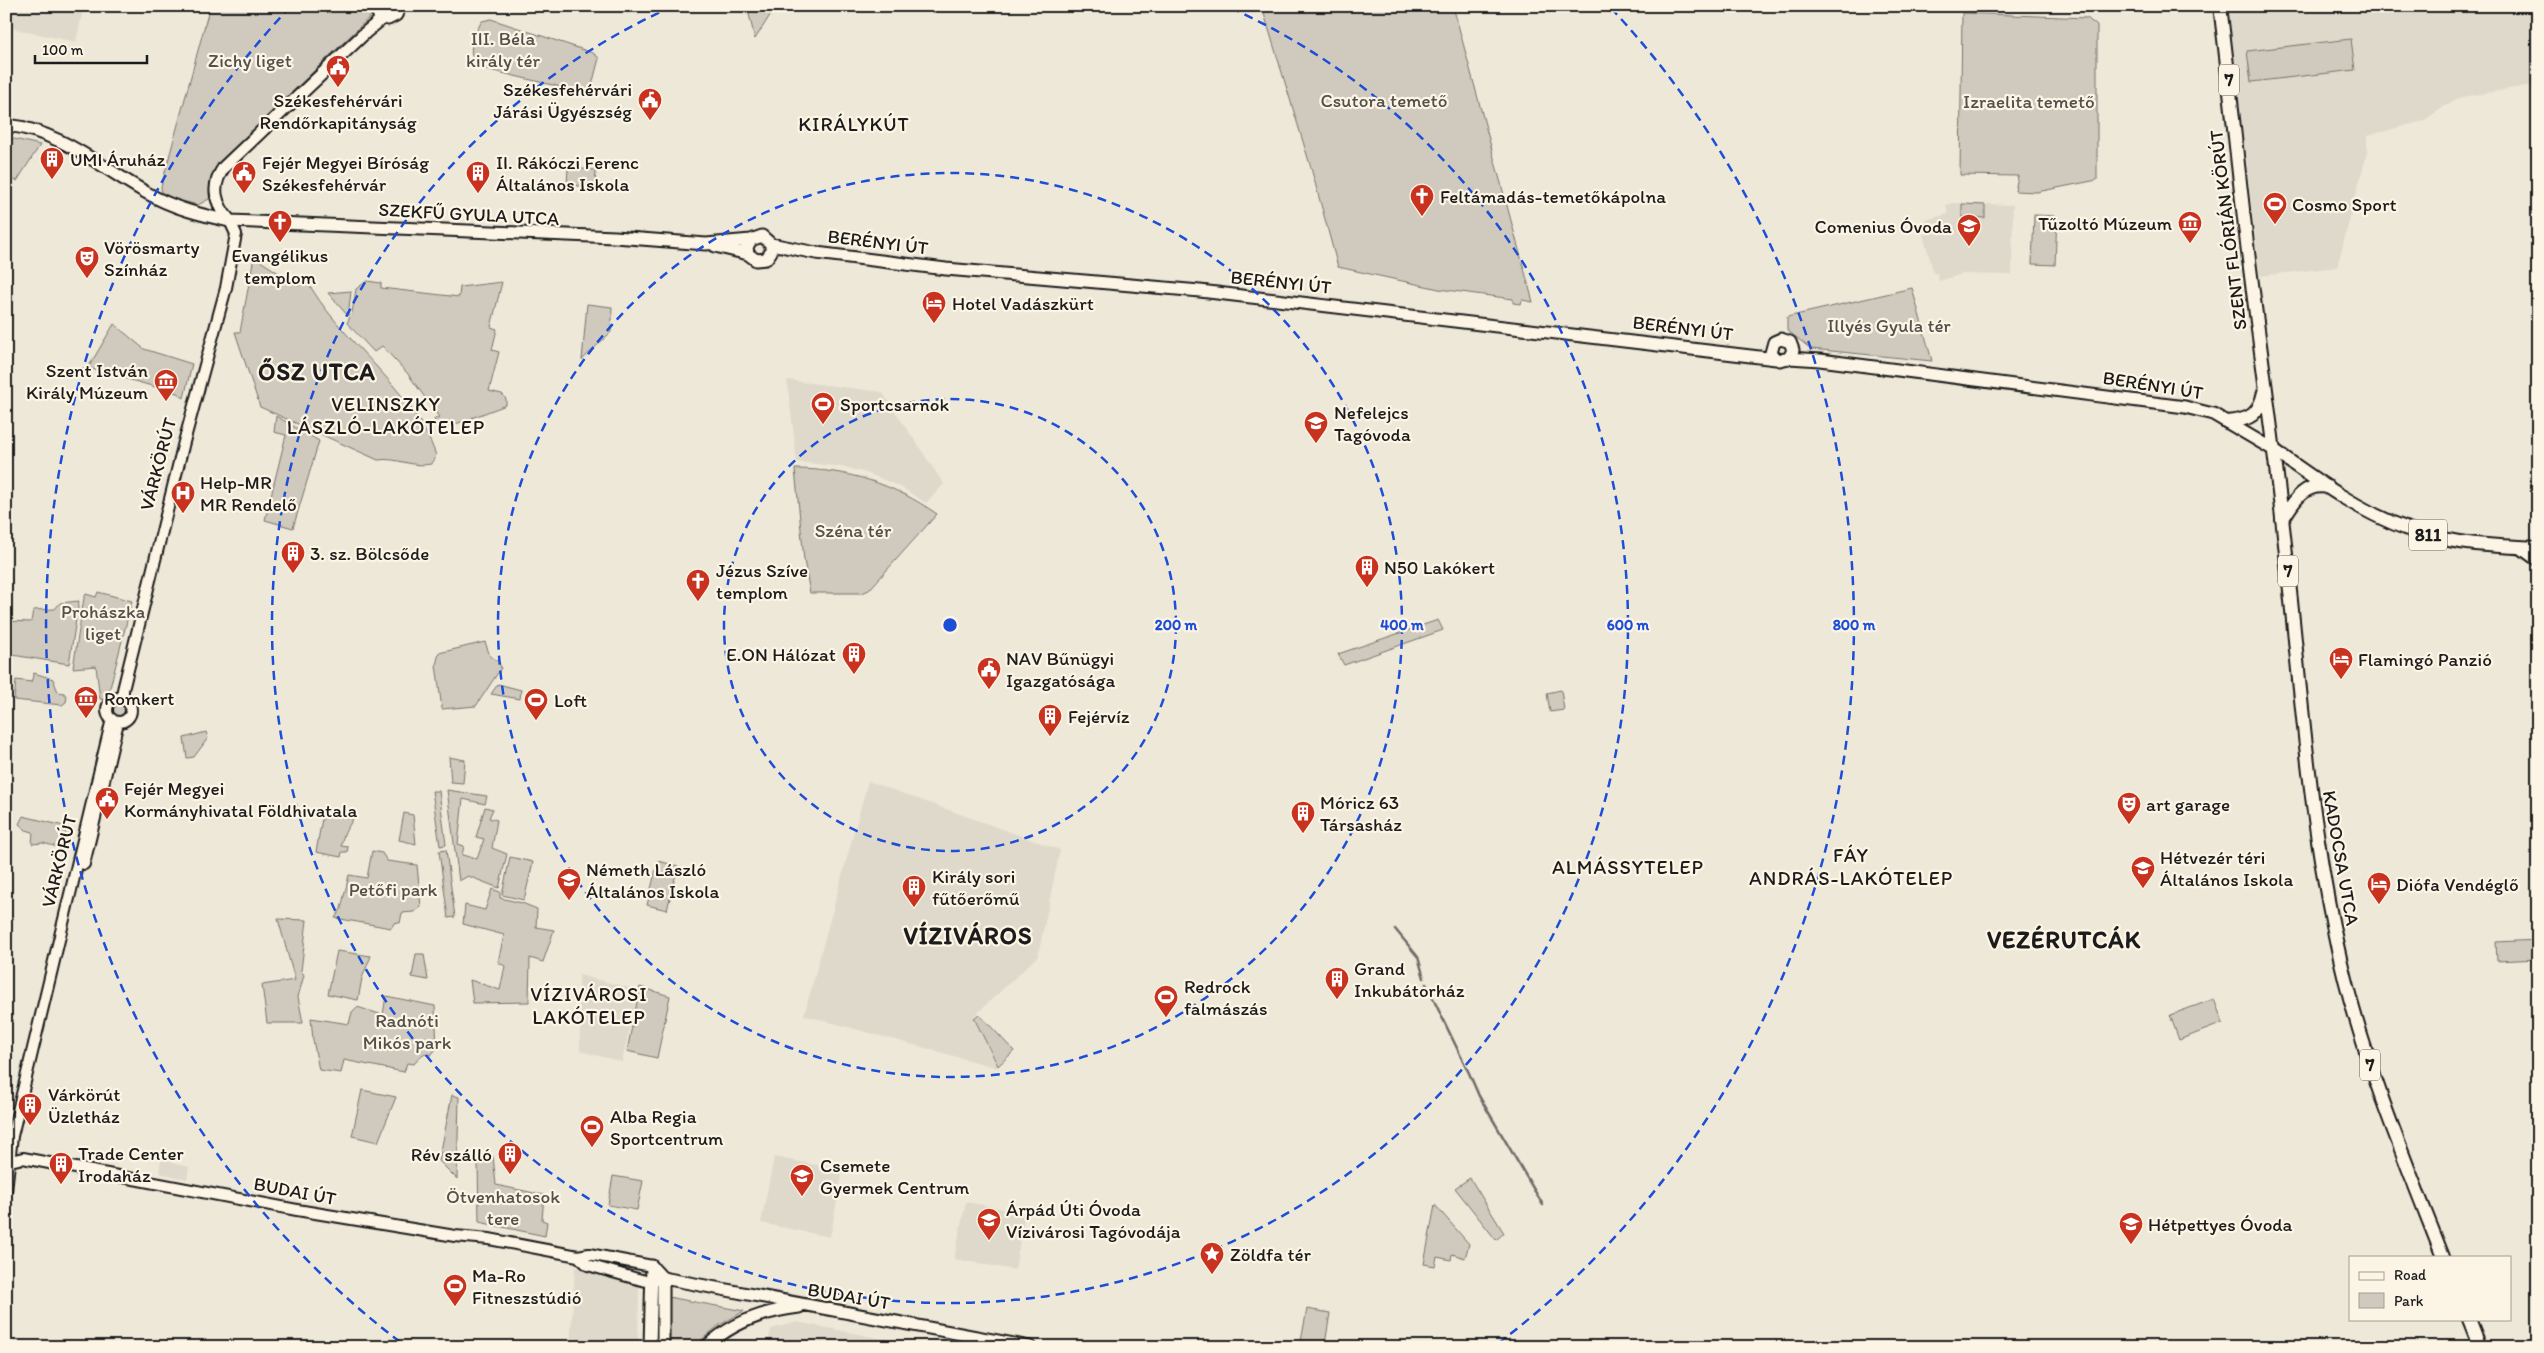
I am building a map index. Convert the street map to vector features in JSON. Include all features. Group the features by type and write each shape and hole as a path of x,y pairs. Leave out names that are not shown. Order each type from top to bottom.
{"main road":[{"path":"230,221 220,207 215,192 220,174 366,32 379,12 391,18 400,6"},
{"name":"SZENT FLÓRIÁN KÖRÚT","path":"2220,6 2250,270 2274,450"},
{"name":"SZEKFŰ GYULA UTCA","path":"6,125 53,138 145,193 171,205 191,212 230,221 615,237 706,244 748,254"},
{"name":"BERÉNYI ÚT","path":"751,240 762,236 770,249"},
{"path":"748,254 747,247 751,240"},
{"name":"SZEKFŰ GYULA UTCA","path":"706,244 751,240"},
{"name":"BERÉNYI ÚT","path":"770,249 816,252 965,271 1200,291 1626,340 1667,347 1741,353 1782,360 1789,358 1820,360 2185,407 2213,414 2274,450 2328,487 2391,522 2421,534 2455,541 2538,548"},
{"name":"BERÉNYI ÚT","path":"748,254 759,261 770,249"},
{"name":"BERÉNYI ÚT","path":"1741,353 1762,350 1781,339 1820,360"},
{"path":"1772,345 1771,352 1776,358"},
{"path":"1789,358 1793,352 1792,345"},
{"path":"2227,422 2243,421 2256,414 2262,402 2266,380"},
{"name":"KADOCSA UTCA","path":"2274,450 2315,827 2337,943 2354,1013 2377,1087 2443,1256"},
{"path":"2282,520 2294,500 2304,492 2315,487 2328,487"},
{"path":"650,1347 650,1282 652,1266"},
{"path":"663,1278 663,1347"},
{"name":"BUDAI ÚT","path":"663,1278 1030,1347"},
{"path":"706,1347 723,1333 747,1320 776,1311 808,1306"},
{"path":"2469,1320 2480,1347"}],"street":[{"name":"VÁRKÖRÚT","path":"6,1191 7,1161 50,982 49,973 115,721 108,708 119,699 217,305 230,221"},
{"path":"2519,547 2538,561"},
{"name":"VÁRKÖRÚT","path":"115,721 126,720 130,714 130,706 119,699"},
{"name":"BUDAI ÚT","path":"7,1161 23,1158 297,1210 455,1236 489,1239 578,1256 590,1254 652,1266"},
{"name":"BUDAI ÚT","path":"578,1256 597,1268 650,1282 663,1278"},
{"path":"652,1266 663,1278"}],"shaded area":[{"path":"6,6 84,6 76,42 6,27"},
{"path":"2228,6 2538,6 2538,84 2457,98 2423,121 2367,136 2367,153 2337,267 2260,276"},
{"name":"Comenius Óvoda","path":"1954,203 2013,205 2012,275 1962,274 1939,281 1937,273 1934,274 1923,235 1928,234 1925,220 1948,214 1946,205"},
{"path":"787,380 882,392 944,484 926,503 899,486 869,474 845,467 797,462"},
{"path":"868,781 1060,850 1038,956 973,1017 998,1068 804,1015"},
{"path":"579,975 638,990 622,1062 580,1051"},
{"path":"162,1153 172,1155 172,1163 189,1167 187,1179 159,1173"},
{"name":"Csemete Gyermek Centrum","path":"774,1157 843,1170 830,1237 761,1223"},
{"name":"Árpád Úti Óvoda Vízivárosi Tagóvodája","path":"966,1202 1025,1213 1015,1270 954,1259"},
{"path":"575,1267 639,1286 638,1347 570,1347"},
{"path":"797,1322 923,1347 767,1347 771,1329"}],"green space":[{"name":"Zichy liget","path":"210,6 373,6 374,13 226,156 218,167 209,199 198,205 167,197 162,193 161,187"},
{"path":"747,6 776,6 755,39"},
{"name":"Csutora temető","path":"1453,6 1533,302 1522,300 1521,304 1513,303 1513,299 1439,289 1338,267 1311,168 1262,7"},
{"name":"Izraelita temető","path":"1962,13 2087,18 2097,26 2097,180 2037,192 2015,191 2018,176 1960,175"},
{"name":"III. Béla király tér","path":"491,19 593,53 599,58 591,89 586,93 481,68 476,63 471,52 473,40 482,21"},
{"path":"2351,39 2355,70 2251,82 2247,51"},
{"path":"6,137 40,145 17,181 6,177"},
{"path":"568,168 596,170 595,187 567,185"},
{"path":"1962,204 1985,205 1985,218 1962,217"},
{"path":"2034,215 2057,216 2055,265 2032,264"},
{"path":"254,257 299,286 305,277 337,323 392,384 409,406 424,429 436,455 431,464 418,465 385,459 378,460 260,407 235,332 240,332"},
{"path":"367,281 381,283 381,288 459,297 460,287 502,282 491,327 497,329 492,350 499,352 489,391 502,394 506,399 506,405 445,428 437,428 434,419 439,417 408,374 382,346 374,352 347,323 352,313 356,289"},
{"name":"Illyés Gyula tér","path":"1912,288 1932,361 1811,349 1787,330 1787,317"},
{"path":"351,292 348,316 328,293"},
{"path":"587,304 612,307 611,332 582,360"},
{"path":"114,324 144,349 192,364 184,398 177,393 88,368"},
{"path":"276,416 319,441 293,528 265,520 286,435 274,432"},
{"name":"Széna tér","path":"795,469 833,472 869,480 904,494 937,514 869,590 862,593 810,593 804,560"},
{"name":"Prohászka liget","path":"98,592 132,601 109,692 104,700 100,699 96,666 73,668 84,598 86,594 96,597"},
{"path":"79,601 69,664 6,654 6,621 31,622 33,610 55,609 60,603"},
{"path":"1438,620 1443,630 1344,665 1338,654"},
{"path":"485,642 490,656 499,662 501,668 476,706 442,709 436,665 439,653"},
{"path":"34,673 53,679 58,692 64,693 67,697 66,702 62,705 14,700 16,680 31,682"},
{"path":"498,684 521,690 520,699 491,694"},
{"path":"1561,690 1564,710 1550,712 1547,693"},
{"path":"119,700 126,703 129,710 126,717 119,720 112,717 109,710 112,703"},
{"path":"206,732 208,738 194,757 187,758 184,738"},
{"path":"449,757 465,760 463,783 451,782"},
{"path":"447,790 487,796 485,804 463,799 458,844 464,846 462,855 477,859 484,839 476,837 485,807 493,809 489,818 497,820 492,848 507,854 499,888 468,876 459,881"},
{"path":"432,791 439,791 446,845 440,846"},
{"path":"323,813 353,819 344,834 341,846 348,847 347,852 342,852 341,857 316,852"},
{"path":"404,813 413,815 416,844 399,840"},
{"path":"23,816 64,826 68,843 65,849 43,843 32,844 33,832 26,830 19,824"},
{"path":"446,850 455,917 448,918 439,851"},
{"name":"Petőfi park","path":"372,851 382,853 387,861 417,865 421,907 414,912 402,913 400,923 395,922 391,928 335,918 341,909 349,875 367,878"},
{"path":"510,857 533,862 524,900 502,895"},
{"path":"658,861 678,866 667,910 647,905"},
{"path":"492,889 500,892 500,898 537,909 536,927 554,930 543,962 530,958 529,1002 473,1003 470,980 500,990 505,966 498,962 504,935 463,924 465,905 485,910"},
{"path":"278,919 307,920 301,971 304,975 298,997 303,1023 267,1023 262,985 295,980"},
{"path":"2538,940 2538,959 2497,961 2496,942"},
{"name":"Radnóti Mikós park","path":"337,951 371,956 362,978 358,1000 328,994"},
{"path":"416,954 424,954 428,980 412,977"},
{"path":"640,987 670,996 657,1058 627,1051"},
{"name":"Radnóti Mikós park","path":"386,996 435,1006 437,1048 431,1055 423,1054 414,1064 407,1063 404,1072 344,1060 341,1073 319,1070 311,1018 349,1024 352,1012 357,1007 383,1015"},
{"path":"2214,999 2223,1023 2179,1040 2170,1015"},
{"path":"979,1014 1014,1051 998,1066 974,1018"},
{"path":"362,1090 396,1097 378,1142 352,1136"},
{"path":"452,1095 459,1097 457,1179 439,1161"},
{"name":"Ötvenhatosok tere","path":"493,1156 496,1185 544,1195 542,1220 547,1222 545,1236 479,1222 478,1163 482,1159"},
{"path":"613,1176 643,1181 637,1210 608,1205"},
{"path":"1470,1178 1504,1233 1496,1240 1455,1188"},
{"path":"1435,1205 1469,1244 1465,1258 1452,1254 1451,1260 1437,1257 1435,1266 1424,1264"},
{"path":"668,1297 744,1311 718,1326 693,1347 669,1347"},
{"path":"1307,1309 1330,1313 1325,1345 1301,1341"}],"waterway":[{"path":"1395,929 1418,957 1424,978"},
{"path":"1426,984 1479,1096 1543,1205"}],"place":[{"name":"Székesfehérvári Rendőrkapitányság","path":"338,88"},
{"name":"Székesfehérvári Járási Ügyészség","path":"650,121"},
{"name":"UMI Áruház","path":"52,180"},
{"name":"Fejér Megyei Bíróság Székesfehérvár","path":"244,194"},
{"name":"II. Rákóczi Ferenc Általános Iskola","path":"478,194"},
{"name":"Feltámadás-temetőkápolna","path":"1422,217"},
{"name":"Cosmo Sport","path":"2275,225"},
{"name":"Evangélikus templom","path":"280,243"},
{"name":"Tűzoltó Múzeum","path":"2190,244"},
{"name":"Comenius Óvoda","path":"1969,247"},
{"name":"Vörösmarty Színház","path":"87,279"},
{"name":"Hotel Vadászkürt","path":"934,324"},
{"name":"Szent István Király Múzeum","path":"166,402"},
{"name":"Sportcsarnok","path":"823,425"},
{"name":"Nefelejcs Tagóvoda","path":"1316,444"},
{"name":"Help-MR MR Rendelő","path":"183,514"},
{"name":"3. sz. Bölcsőde","path":"293,574"},
{"name":"N50 Lakókert","path":"1367,588"},
{"name":"Jézus Szíve templom","path":"698,602"},
{"name":"E.ON Hálózat","path":"854,675"},
{"name":"Flamingó Panzió","path":"2341,680"},
{"name":"NAV Bűnügyi Igazgatósága","path":"989,690"},
{"name":"Romkert","path":"86,719"},
{"name":"Loft","path":"536,721"},
{"name":"Fejérvíz","path":"1050,737"},
{"name":"Fejér Megyei Kormányhivatal Földhivatala","path":"107,820"},
{"name":"art garage","path":"2129,825"},
{"name":"Móricz 63 Társasház","path":"1303,834"},
{"name":"Hétvezér téri Általános Iskola","path":"2143,889"},
{"name":"Németh László Általános Iskola","path":"569,901"},
{"name":"Diófa Vendéglő","path":"2379,905"},
{"name":"Király sori fűtőerőmű","path":"914,908"},
{"name":"Grand Inkubátorház","path":"1337,1000"},
{"name":"Redrock falmászás","path":"1166,1018"},
{"name":"Várkörút Üzletház","path":"30,1126"},
{"name":"Alba Regia Sportcentrum","path":"592,1148"},
{"name":"Rév szálló","path":"510,1175"},
{"name":"Trade Center Irodaház","path":"61,1185"},
{"name":"Csemete Gyermek Centrum","path":"802,1197"},
{"name":"Árpád Úti Óvoda Vízivárosi Tagóvodája","path":"989,1241"},
{"name":"Hétpettyes Óvoda","path":"2131,1245"},
{"name":"Zöldfa tér","path":"1212,1275"},
{"name":"Ma-Ro Fitneszstúdió","path":"455,1307"}],"district":[{"name":"KIRÁLYKÚT","path":"854,124"},
{"name":"ŐSZ UTCA","path":"317,371"},
{"name":"VELINSZKY LÁSZLÓ-LAKÓTELEP","path":"386,416"},
{"name":"FÁY ANDRÁS-LAKÓTELEP","path":"1851,866"},
{"name":"ALMÁSSYTELEP","path":"1628,867"},
{"name":"VÍZIVÁROS","path":"968,935"},
{"name":"VEZÉRUTCÁK","path":"2064,939"},
{"name":"VÍZIVÁROSI LAKÓTELEP","path":"589,1006"}]}
